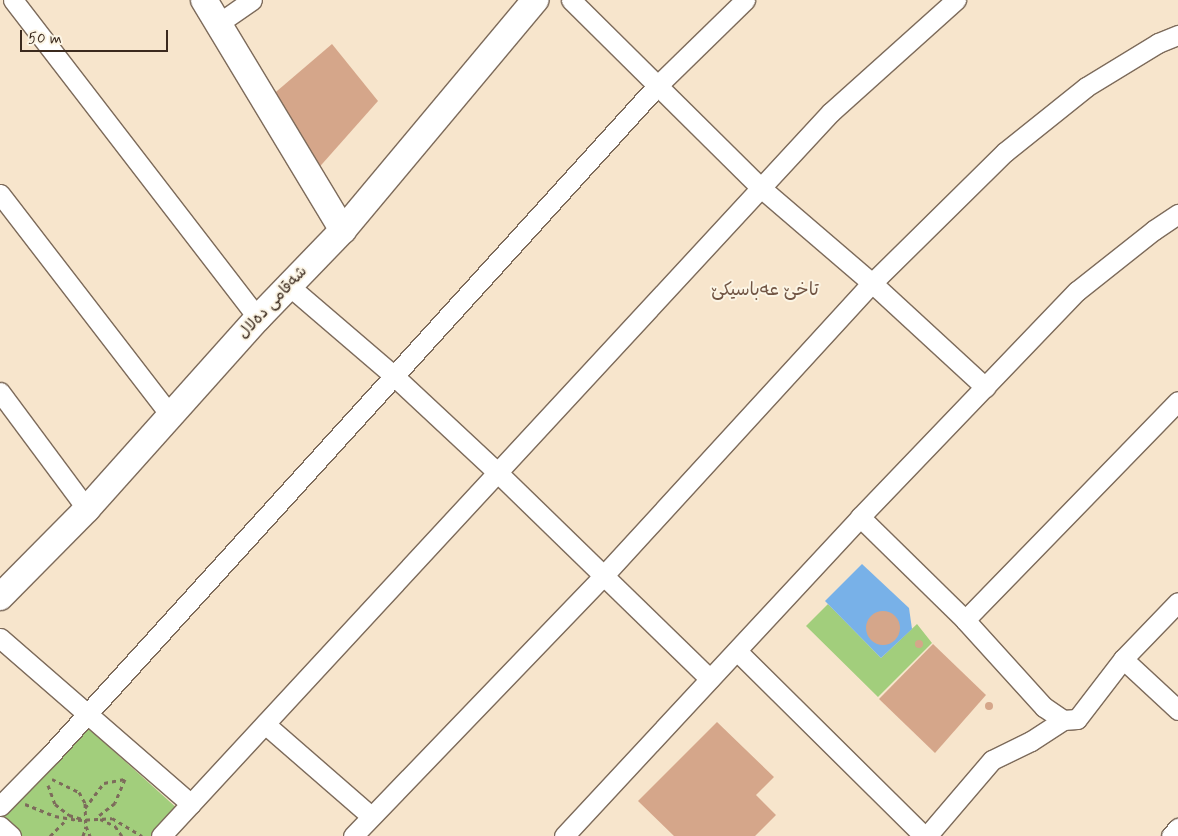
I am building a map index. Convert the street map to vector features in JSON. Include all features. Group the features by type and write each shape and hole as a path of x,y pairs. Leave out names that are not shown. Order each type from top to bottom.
{"main road":[{"path":"204,0 343,230"},
{"name":"شەقامی دەلال","path":"0,597 87,510 258,318 343,230 535,0"}],"street":[{"path":"13,0 258,318"},
{"path":"219,23 252,0"},
{"path":"571,0 761,188 872,283 985,387"},
{"path":"5,801 88,713 657,86 745,0"},
{"path":"161,836 496,471 831,112 956,0"},
{"path":"353,836 606,574 872,283 1012,146 1086,86 1158,43 1178,35"},
{"path":"0,194 171,416"},
{"path":"574,832 710,679 860,517 1077,291 1154,230 1178,214"},
{"path":"288,286 394,376 606,574 710,679"},
{"path":"0,392 87,510"},
{"path":"965,620 1178,402"},
{"path":"860,517 965,620 1044,706 1064,720"},
{"path":"736,651 926,836 992,760 1031,741 1064,720 1077,720 1123,659 1178,602"},
{"path":"0,638 191,804"},
{"path":"1123,659 1178,710"},
{"path":"265,724 371,816"},
{"path":"0,826 11,836"},
{"path":"1171,836 1178,828"}],"path":[{"path":"83,836 86,826 86,820 85,809 76,788 45,776 55,804 69,815 86,820"},
{"path":"85,809 104,783 125,779 115,803 97,818"},
{"path":"5,801 67,819 112,818 142,836"},
{"path":"97,818 114,826 122,836"},
{"path":"50,836 67,819"},
{"path":"86,826 90,836"}],"green space":[{"path":"828,604 881,658 917,624 932,643 878,697 806,626"},
{"path":"87,727 179,810 153,836 14,836 0,817"}],"water":[{"path":"862,564 909,608 912,629 881,658 825,601"}],"building":[{"path":"332,44 378,101 315,172 270,97"},
{"path":"883,611 890,612 895,616 899,621 899,635 895,640 890,644 883,645 876,644 871,640 867,635 866,628 867,621 871,616 876,612"},
{"path":"919,640 923,644 919,648 915,644"},
{"path":"933,644 986,695 935,753 879,699"},
{"path":"989,702 993,706 989,710 985,706"},
{"path":"717,722 774,777 756,795 776,815 755,836 674,836 638,801"}],"district":[{"name":"تاخێ عه‌باسيكێ","path":"765,290"}]}
